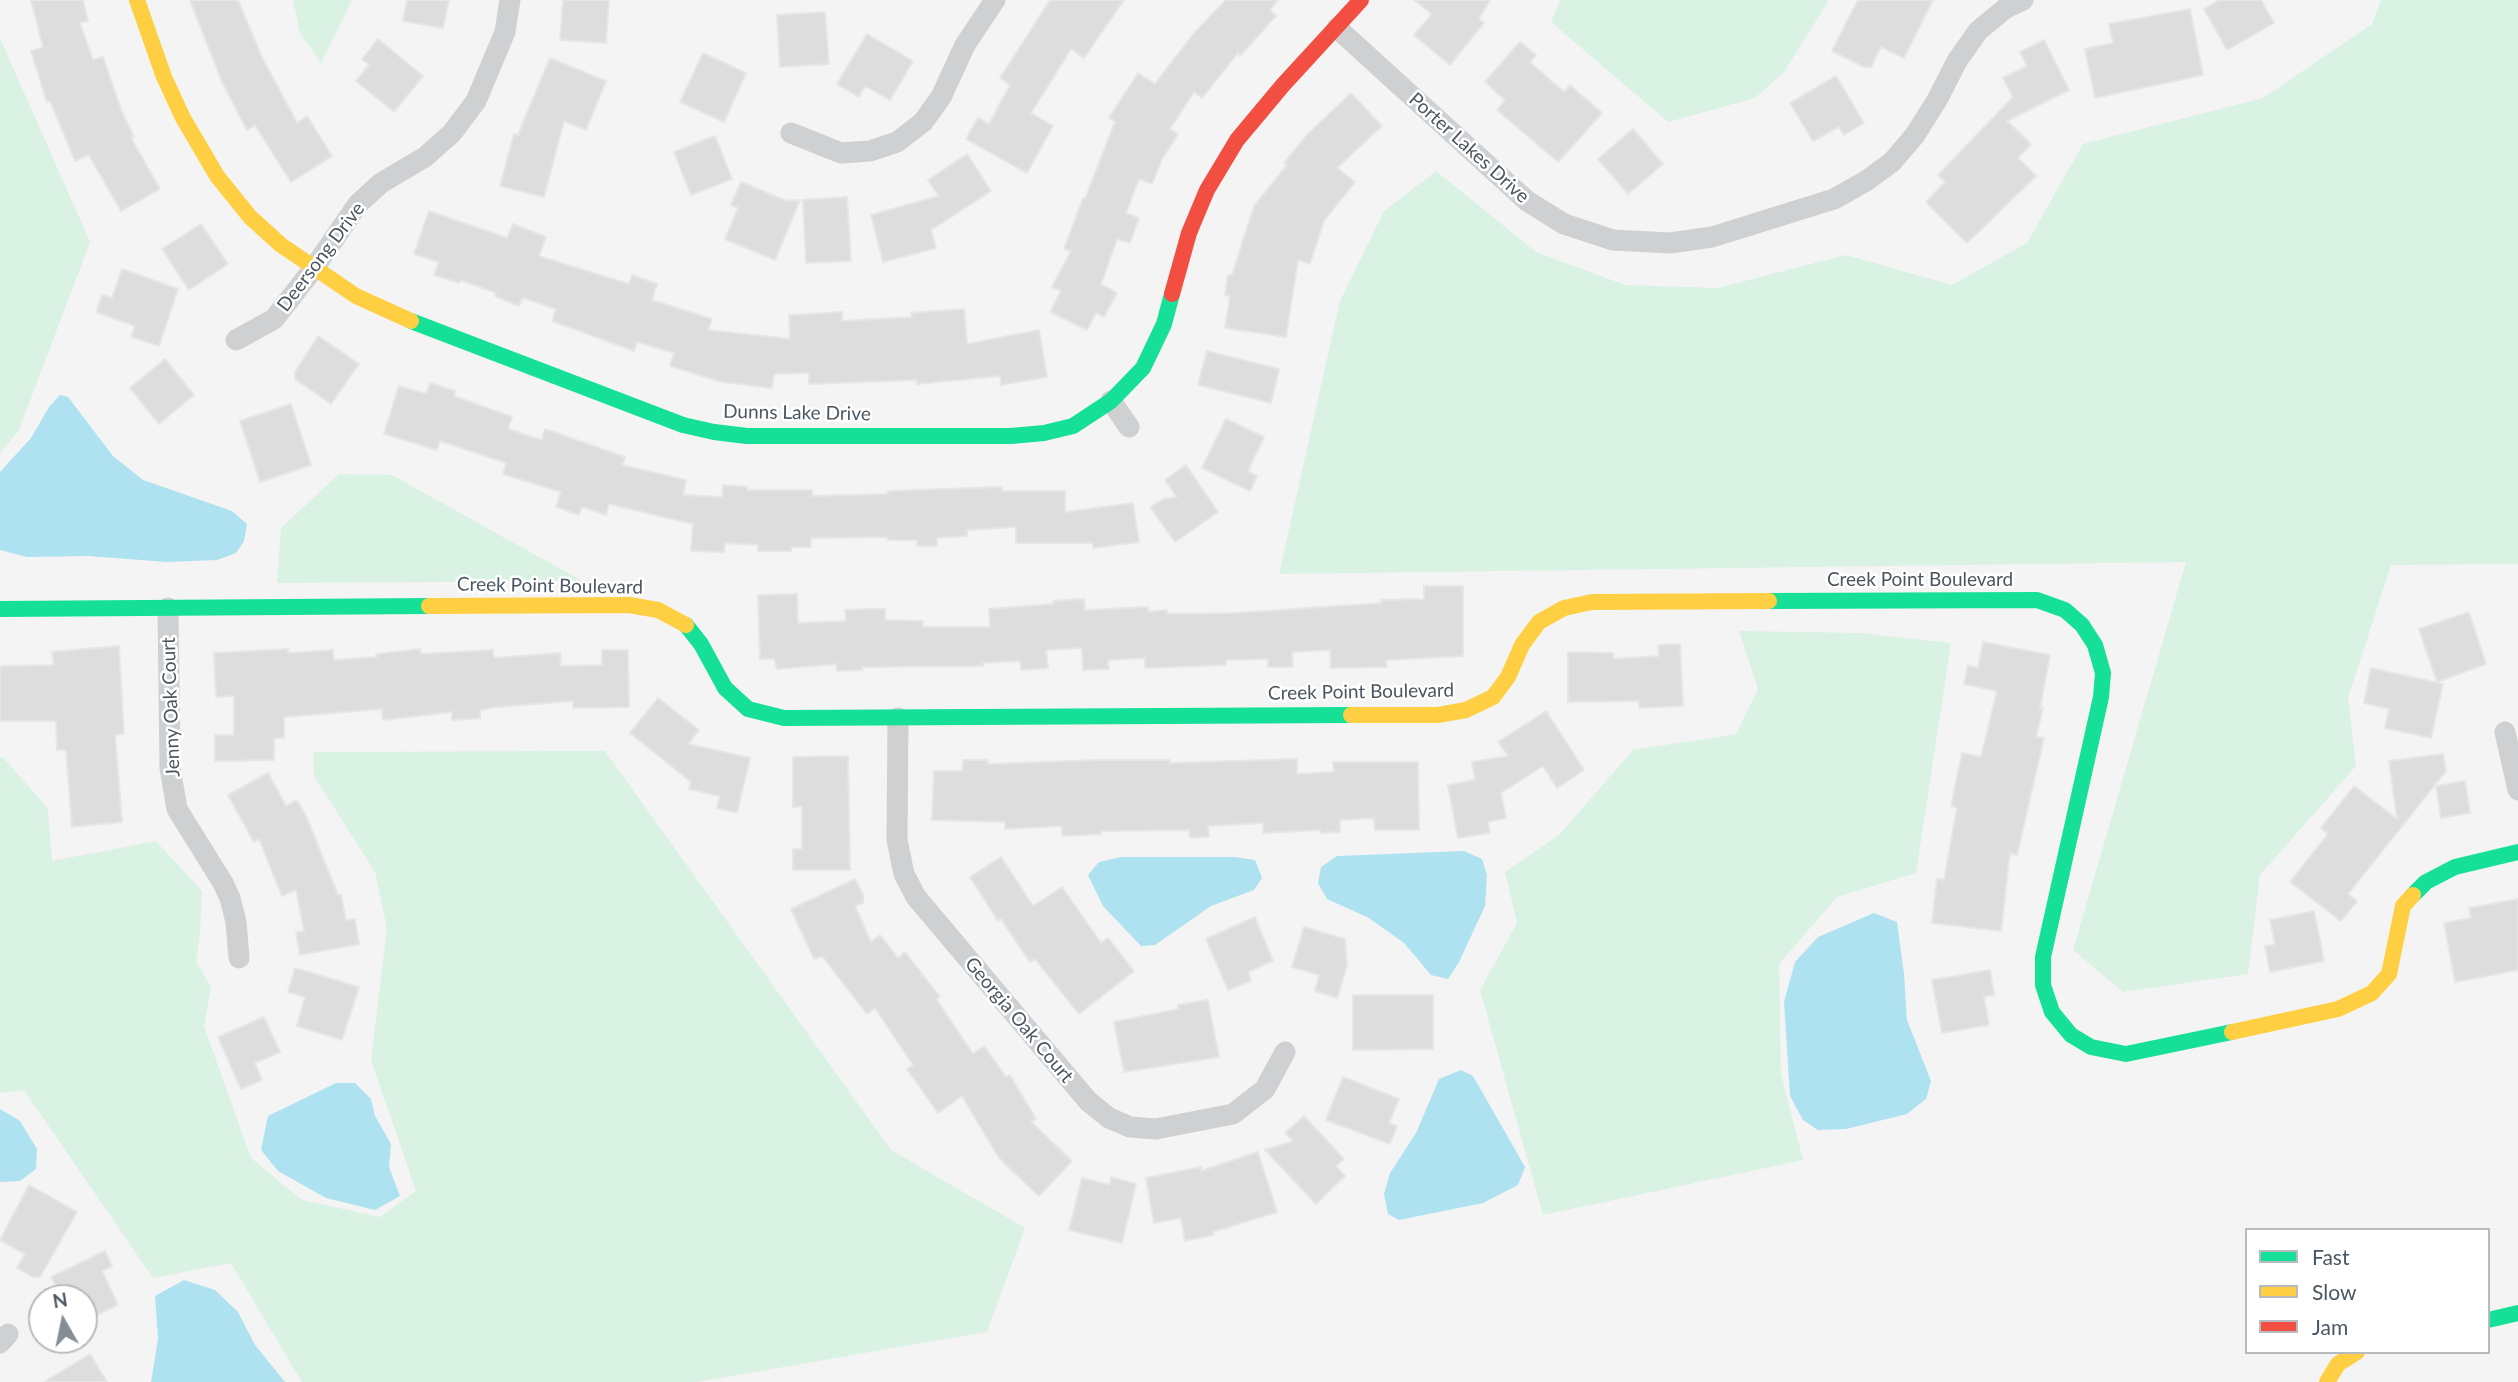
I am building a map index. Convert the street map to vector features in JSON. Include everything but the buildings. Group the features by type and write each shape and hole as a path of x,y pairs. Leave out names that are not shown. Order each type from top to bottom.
{"street":[{"name":"Dunns Lake Drive","path":"137,0 164,77 183,118 217,176 250,217 281,245 355,296 393,314 683,425 747,436 1012,436 1044,433 1073,426 1111,401 1143,368 1164,324 1189,233 1207,190 1237,140 1361,0"},
{"name":"Deersong Drive","path":"236,340 274,319 314,268 358,204 382,183 425,157 452,133 475,101 505,32 510,0"},
{"path":"791,133 841,153 870,151 897,142 923,122 941,97 965,45 995,0"},
{"name":"Porter Lakes Drive","path":"1337,28 1527,201 1564,224 1613,240 1670,243 1712,237 1834,199 1866,181 1892,162 1915,135 1957,61 1978,31 2006,8 2023,0"},
{"path":"1111,401 1129,427"},
{"name":"Creek Point Boulevard","path":"0,609 629,605 658,610 688,625 725,688 748,709 784,718 898,718 1438,715 1466,710 1493,697 1508,677 1522,645 1539,622 1564,608 1592,602 2037,600 2065,610 2082,625 2095,645 2103,673 2101,697 2043,957 2043,985 2052,1012 2071,1035 2091,1047 2126,1054 2339,1009 2372,993 2389,974 2403,906 2426,882 2455,867 2518,852"},
{"name":"Jenny Oak Court","path":"169,608 170,768 177,808 230,898 236,922 239,958"},
{"name":"Georgia Oak Court","path":"898,718 897,840 904,874 916,897 1088,1101 1109,1118 1130,1127 1156,1129 1233,1114 1265,1089 1285,1052"},
{"path":"2505,732 2518,790"},
{"path":"2490,1320 2518,1313"},
{"path":"2326,1382 2338,1364 2354,1354"}],"green space":[{"path":"293,0 352,0 321,63 300,33"},
{"path":"1560,0 1829,0 1784,72 1755,98 1668,122 1551,22"},
{"path":"2381,0 2518,0 2518,564 2391,565 2348,698 2356,766 2260,875 2248,974 2123,992 2073,950 2186,562 1279,574 1340,301 1384,211 1436,171 1536,252 1625,285 1717,288 1846,255 1952,285 2027,243 2083,144 2263,98 2372,24"},
{"path":"0,38 90,242 19,430 0,453"},
{"path":"339,474 392,475 582,581 277,583 281,528"},
{"path":"1739,631 1860,633 1951,643 1916,873 1837,897 1779,964 1781,1074 1803,1160 1543,1215 1480,990 1517,923 1505,872 1559,835 1633,750 1736,734 1758,689"},
{"path":"605,751 891,1150 1025,1228 987,1332 696,1382 302,1382 231,1263 153,1278 24,1090 0,1093 0,757 3,757 48,809 52,861 156,841 202,891 196,961 211,987 204,1026 251,1158 302,1200 380,1217 416,1191 371,1060 387,929 375,872 314,776 313,752"}],"water":[{"path":"60,395 68,397 113,456 143,480 232,511 247,524 244,541 236,553 217,560 167,562 88,556 27,557 0,550 0,472 31,438 49,407"},
{"path":"1464,851 1482,859 1487,875 1485,906 1459,962 1448,979 1431,975 1404,943 1369,918 1327,899 1318,883 1321,867 1337,856"},
{"path":"1121,857 1235,857 1255,860 1262,878 1254,890 1211,906 1155,945 1141,946 1103,906 1088,875 1099,862"},
{"path":"1874,913 1897,922 1907,1020 1931,1081 1926,1099 1907,1114 1846,1129 1818,1130 1803,1120 1790,1096 1784,1002 1795,962 1818,937"},
{"path":"1461,1070 1473,1076 1525,1167 1518,1185 1483,1203 1399,1220 1388,1214 1384,1194 1390,1173 1416,1133 1439,1079"},
{"path":"336,1083 355,1083 371,1099 375,1116 391,1144 389,1167 400,1196 375,1210 326,1198 278,1171 261,1150 268,1116"},
{"path":"0,1109 20,1121 37,1149 36,1169 20,1181 0,1182"},
{"path":"184,1280 215,1290 238,1312 255,1345 285,1382 151,1382 158,1339 155,1296"}],"traffic: fast":[{"path":"411,321 683,425 714,432 747,436 1011,436 1044,433 1073,426 1111,401 1143,368 1164,324 1172,294"},
{"path":"1769,601 2037,600 2065,610 2082,625 2095,645 2103,673 2101,697 2043,957 2043,985 2052,1012 2071,1035 2091,1047 2126,1054 2232,1032"},
{"path":"0,609 429,606"},
{"path":"686,625 701,644 725,688 748,709 784,718 1351,715"},
{"path":"2413,895 2426,882 2455,867 2518,852"},
{"path":"2490,1320 2518,1313"}],"traffic: slow":[{"path":"137,0 164,77 183,118 217,176 250,217 281,245 356,296 411,321"},
{"path":"1351,715 1438,715 1466,710 1493,697 1508,677 1522,645 1539,622 1564,608 1592,602 1769,601"},
{"path":"429,606 629,605 658,610 686,625"},
{"path":"2232,1032 2338,1009 2372,993 2389,974 2403,906 2413,895"},
{"path":"2327,1382 2338,1364 2354,1354"}],"traffic: jam":[{"path":"1172,294 1189,233 1207,190 1237,140 1361,0"}]}
